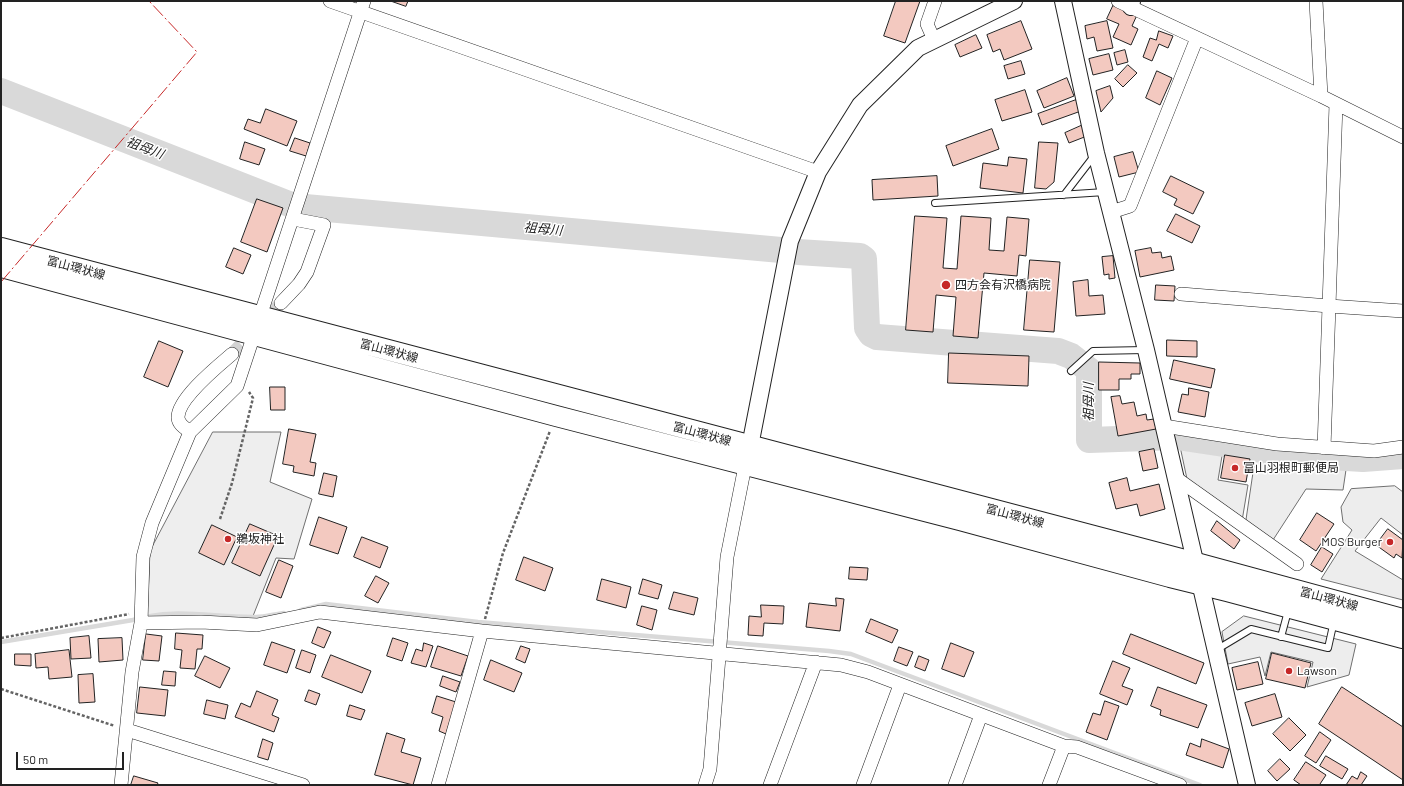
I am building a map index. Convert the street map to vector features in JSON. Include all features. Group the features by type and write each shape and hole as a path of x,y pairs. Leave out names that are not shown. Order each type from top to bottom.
{"main road":[{"name":"富山環状線","path":"1,248 1403,619"},
{"name":"富山環状線","path":"1,267 556,416 745,466 960,520 1403,638"}],"street":[{"path":"330,1 362,6 818,172"},
{"path":"934,40 927,24 935,1"},
{"path":"750,446 790,241 818,172 860,105 918,48 1014,1"},
{"path":"1063,1 1096,153 1146,350 1247,785"},
{"path":"1316,1 1321,96"},
{"path":"1127,3 1403,137"},
{"path":"121,785 132,672 141,617 143,557 152,523 190,432 237,386 362,6"},
{"path":"1111,212 1130,206 1197,38"},
{"path":"1324,448 1336,104"},
{"path":"282,303 300,284 307,272 324,224 293,219"},
{"path":"1181,294 1403,311"},
{"path":"190,432 182,426 178,418 181,408 190,393 232,354"},
{"path":"1164,426 1277,444 1374,452 1403,447"},
{"path":"705,785 710,769 727,557 745,466"},
{"path":"1176,478 1297,564"},
{"path":"141,617 257,625 320,612 482,631 841,665 868,672 1064,746 1077,747 1180,785"},
{"path":"438,785 482,631"},
{"path":"770,785 816,662"},
{"path":"863,785 900,685"},
{"path":"955,785 981,715"},
{"path":"127,730 303,785"},
{"path":"1049,785 1064,746"}],"lane":[{"path":"1064,195 1096,153"},
{"path":"935,203 1106,192"},
{"path":"1071,371 1093,351 1146,350"},
{"path":"1281,636 1289,607"},
{"path":"1216,650 1251,629 1328,648 1335,620"}],"path":[{"path":"220,519 232,483 253,398 240,378"},
{"path":"482,631 503,553 556,416"},
{"path":"1,638 141,617"},
{"path":"1,689 127,730"}],"shaded area":[{"path":"213,432 281,432 270,482 312,499 294,559 276,558 253,616 147,619 150,551"},
{"path":"1183,443 1223,450 1218,480 1248,485 1242,521 1187,479 1181,451"},
{"path":"1256,455 1287,460 1347,463 1343,490 1306,489 1273,540 1246,522"},
{"path":"1395,486 1403,492 1403,535 1381,518 1355,551 1403,580 1403,600 1321,579 1352,530 1343,522 1341,507 1351,489"},
{"path":"1244,616 1356,644 1349,675 1307,687 1313,662 1271,652 1265,676 1260,657 1228,664 1222,632"}],"building":[{"path":"391,1 408,1 406,6"},
{"path":"896,1 920,1 905,43 884,36"},
{"path":"1114,4 1137,15 1132,26 1138,29 1131,45 1113,37 1119,24 1107,19"},
{"path":"1021,21 1032,49 1004,60 1000,49 993,52 987,35"},
{"path":"1107,21 1113,48 1097,51 1094,37 1087,39 1085,26"},
{"path":"1159,31 1173,36 1168,48 1159,44 1152,61 1143,57 1150,38 1156,40"},
{"path":"976,35 982,48 960,57 955,45"},
{"path":"1125,50 1128,62 1117,65 1114,53"},
{"path":"1109,54 1113,70 1093,75 1089,59"},
{"path":"1021,61 1025,74 1008,79 1004,66"},
{"path":"1128,65 1137,73 1123,87 1115,79"},
{"path":"1157,71 1172,78 1160,105 1146,98"},
{"path":"1067,78 1074,96 1044,108 1037,91"},
{"path":"1110,86 1113,98 1101,112 1096,91"},
{"path":"1025,90 1032,112 1002,121 995,100"},
{"path":"1076,100 1081,111 1042,125 1038,114"},
{"path":"266,109 297,121 287,146 244,129 248,119 260,123"},
{"path":"1083,125 1087,136 1069,143 1065,133"},
{"path":"992,129 999,149 953,166 946,146"},
{"path":"295,138 310,143 306,156 290,151"},
{"path":"245,142 265,149 259,165 240,159"},
{"path":"1039,142 1058,143 1054,182 1046,189 1035,188"},
{"path":"1133,152 1139,172 1119,177 1114,157"},
{"path":"1009,157 1027,159 1023,193 980,188 983,163 1007,166"},
{"path":"937,176 938,196 873,200 872,180"},
{"path":"1171,176 1204,192 1193,214 1174,205 1177,199 1163,192"},
{"path":"257,199 283,208 267,252 241,242"},
{"path":"1176,214 1200,226 1192,243 1167,231"},
{"name":"四方会有沢橋病院","path":"915,216 947,218 943,268 957,269 961,216 991,218 989,250 1004,251 1007,217 1029,219 1026,256 1019,255 1017,276 984,273 978,338 953,336 956,297 936,295 933,332 906,330"},
{"path":"234,248 251,255 243,274 226,267"},
{"path":"1151,248 1152,253 1161,252 1162,258 1171,256 1174,270 1140,277 1135,251"},
{"path":"1113,256 1115,278 1109,279 1109,274 1104,275 1102,257"},
{"path":"1030,260 1060,262 1054,332 1024,330"},
{"path":"1088,280 1089,296 1103,295 1105,314 1076,316 1073,282"},
{"path":"1156,285 1175,286 1174,301 1155,300"},
{"path":"1167,340 1197,341 1197,357 1167,356"},
{"path":"159,341 183,351 168,387 144,377"},
{"path":"949,353 1029,356 1028,386 948,383"},
{"path":"1174,360 1215,369 1211,388 1170,379"},
{"path":"1099,362 1140,363 1140,374 1131,374 1131,379 1119,379 1119,390 1099,390"},
{"path":"270,387 285,387 285,410 271,410"},
{"path":"1189,388 1209,392 1205,417 1178,412 1182,394 1188,395"},
{"path":"1120,396 1122,404 1134,402 1137,416 1146,414 1147,420 1154,419 1156,429 1118,436 1111,397"},
{"path":"289,429 316,434 310,462 316,463 314,476 293,472 294,466 283,464"},
{"path":"1154,449 1158,468 1143,471 1139,452"},
{"name":"富山羽根町郵便局","path":"1225,455 1250,459 1246,482 1221,478"},
{"path":"324,473 337,476 333,497 319,494"},
{"path":"1127,478 1130,491 1159,484 1165,509 1140,516 1137,504 1116,509 1109,483"},
{"path":"1317,513 1334,524 1316,551 1300,540"},
{"path":"319,517 347,527 338,554 310,545"},
{"path":"1217,521 1240,540 1234,549 1211,531"},
{"path":"250,524 278,536 260,576 232,563"},
{"path":"212,525 237,537 224,565 199,553"},
{"name":"MOS Burger","path":"1388,529 1403,540 1402,558 1396,554 1394,558 1376,545"},
{"path":"362,537 388,547 380,568 354,557"},
{"path":"1322,547 1333,554 1322,572 1311,565"},
{"path":"524,557 553,568 545,591 516,580"},
{"path":"279,560 293,566 281,598 266,592"},
{"path":"850,567 868,568 867,580 849,579"},
{"path":"376,576 389,583 378,603 365,596"},
{"path":"602,579 631,587 626,608 597,600"},
{"path":"643,579 662,585 658,599 639,594"},
{"path":"674,592 698,598 694,615 669,609"},
{"path":"836,598 844,599 840,631 806,627 809,603 836,606"},
{"path":"761,605 784,606 783,624 764,623 763,636 748,635 749,616 761,617"},
{"path":"642,606 657,610 652,630 637,625"},
{"path":"871,619 898,630 892,643 866,632"},
{"path":"318,627 331,632 324,648 312,643"},
{"path":"176,633 203,635 202,649 197,649 195,669 180,668 182,650 175,649"},
{"path":"146,634 162,636 159,661 143,660"},
{"path":"1131,634 1204,663 1196,684 1123,654"},
{"path":"89,636 91,658 71,659 70,638"},
{"path":"122,638 123,660 99,662 98,639"},
{"path":"393,638 408,643 402,661 387,656"},
{"path":"272,642 295,650 287,673 264,665"},
{"path":"424,643 433,646 426,667 411,663 416,649 422,651"},
{"path":"951,643 974,652 964,677 942,669"},
{"path":"438,646 468,656 461,676 431,667"},
{"path":"521,646 530,649 525,663 516,659"},
{"path":"899,647 913,652 907,666 894,661"},
{"path":"69,650 72,677 49,679 48,667 36,668 35,654"},
{"path":"302,650 316,655 310,673 296,668"},
{"name":"Lawson","path":"1272,653 1311,663 1305,688 1266,679"},
{"path":"15,654 31,654 31,666 15,665"},
{"path":"331,655 371,671 362,693 322,677"},
{"path":"205,656 230,668 220,688 195,676"},
{"path":"919,656 929,660 925,671 915,667"},
{"path":"491,660 522,673 514,692 484,680"},
{"path":"1113,661 1130,668 1122,686 1133,690 1127,705 1100,694"},
{"path":"1258,662 1263,684 1237,690 1232,668"},
{"path":"164,671 176,672 175,686 162,685"},
{"path":"93,674 95,702 79,703 78,675"},
{"path":"443,676 460,682 456,692 440,686"},
{"path":"140,687 168,690 165,716 137,713"},
{"path":"1158,687 1207,705 1198,728 1160,715 1161,710 1151,706"},
{"path":"1342,687 1403,727 1403,780 1319,724"},
{"path":"309,690 320,694 316,705 305,701"},
{"path":"257,691 278,700 272,715 279,718 274,732 235,717 241,703 250,707"},
{"path":"1275,694 1282,717 1252,726 1245,703"},
{"path":"437,696 456,702 446,734 439,731 443,717 432,713"},
{"path":"207,700 228,705 225,719 204,714"},
{"path":"1105,701 1119,706 1107,740 1086,732 1093,713 1100,715"},
{"path":"350,705 365,710 361,720 347,716"},
{"path":"1289,718 1306,735 1290,751 1273,734"},
{"path":"1320,732 1331,740 1316,763 1305,756"},
{"path":"387,733 405,739 401,752 421,758 413,785 375,775"},
{"path":"263,739 273,743 268,760 258,757"},
{"path":"1202,739 1229,749 1223,768 1186,755 1190,743 1200,747"},
{"path":"1326,756 1348,769 1342,779 1320,766"},
{"path":"1280,759 1290,769 1277,781 1268,771"},
{"path":"1306,762 1326,775 1320,784 1321,785 1301,785 1294,780"},
{"path":"1361,772 1367,776 1361,785 1346,785 1352,776 1357,779"},
{"path":"134,776 158,783 157,785 131,785"}],"waterway":[{"name":"祖母川","path":"1,91 289,204"},
{"name":"祖母川","path":"305,207 781,250"},
{"name":"祖母川","path":"798,252 860,256 864,259 867,328 871,334 877,337 1058,351 1071,356 1089,370 1089,440 1177,437 1297,455 1363,459 1403,456"},
{"path":"301,610 326,604 478,622 851,654 1200,785"},
{"path":"1,642 164,614 263,617 284,613"}],"tunnel":[{"path":"232,354 281,303"}],"power":[{"path":"1,282 197,52 149,1"}],"place":[{"name":"四方会有沢橋病院","path":"946,285"},
{"name":"富山羽根町郵便局","path":"1235,468"},
{"name":"鵜坂神社","path":"228,539"},
{"name":"MOS Burger","path":"1390,542"},
{"name":"Lawson","path":"1289,671"}]}
